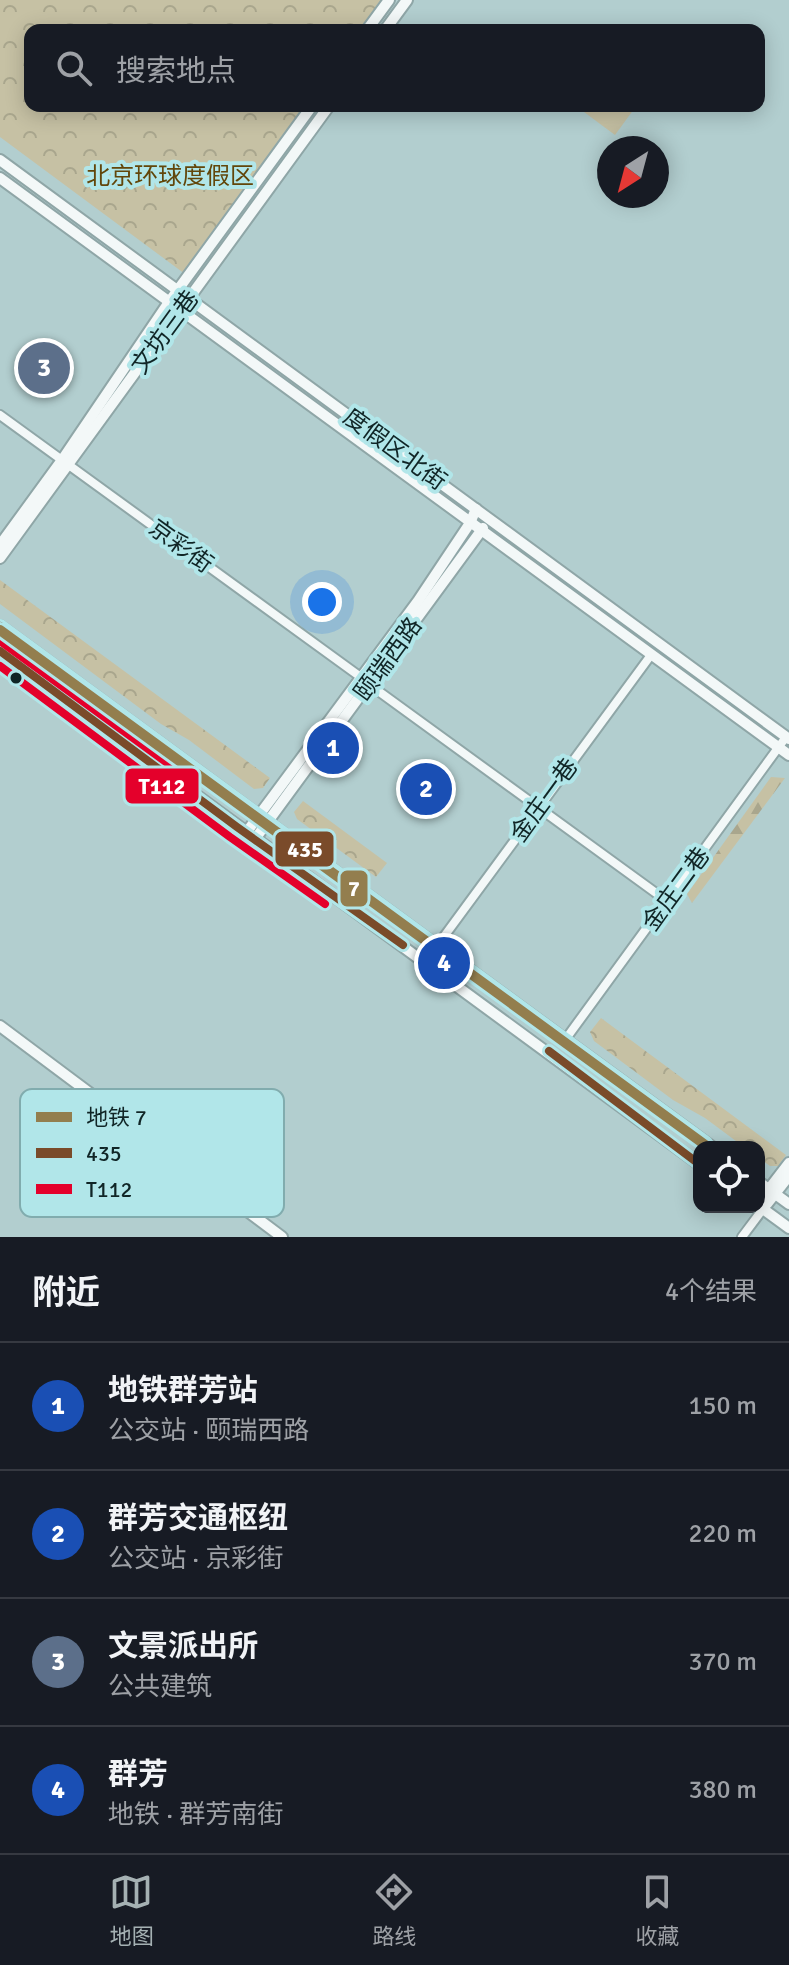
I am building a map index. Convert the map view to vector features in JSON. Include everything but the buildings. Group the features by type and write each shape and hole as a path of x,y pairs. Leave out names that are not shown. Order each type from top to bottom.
{"main road":[{"path":"371,24 389,0"},
{"path":"389,24 407,0"},
{"name":"文坊三巷","path":"0,558 169,302 308,112"},
{"name":"文坊三巷","path":"0,545 181,311 325,112"},
{"name":"度假区北街","path":"0,160 788,738"},
{"name":"度假区北街","path":"0,178 789,755"},
{"name":"颐瑞西路","path":"366,682 470,523 476,509"},
{"name":"颐瑞西路","path":"251,836 480,530 494,521"},
{"path":"0,626 704,1141"},
{"path":"0,651 693,1160"},
{"path":"752,729 760,725 760,718"},
{"path":"0,1028 79,1089"},
{"path":"0,1028 82,1089"},
{"path":"773,1192 789,1163"},
{"path":"765,1202 789,1176"},
{"path":"765,1186 789,1204"},
{"path":"765,1210 789,1228"},
{"path":"246,1217 272,1237"},
{"path":"255,1217 282,1237"}],"street":[{"name":"京彩街","path":"0,415 667,901"},
{"name":"金庄一巷","path":"437,946 651,655"},
{"name":"金庄二巷","path":"565,1040 788,738"},
{"path":"742,1237 757,1213"}],"green space":[{"name":"北京环球度假区","path":"0,0 388,0 370,24 24,24 24,112 304,112 185,274 0,137"},
{"path":"584,112 632,112 615,135"},
{"path":"0,580 270,778 263,788 254,789 189,740 161,724 0,604"},
{"path":"771,777 785,778 692,903 687,894"},
{"path":"303,801 387,863 376,877 297,819 294,812"},
{"path":"601,1018 786,1155 778,1166 770,1166 765,1162 765,1141 736,1141 673,1100 594,1041 590,1032"}],"metro line":[{"name":"7","path":"0,630 700,1141"}],"transit line":[{"name":"435","path":"0,626 703,1141"},
{"name":"T112","path":"0,641 181,773"},
{"name":"435","path":"0,651 237,827 403,945"},
{"name":"T112","path":"0,666 325,904"},
{"name":"435","path":"549,1051 693,1159"}],"place":[{"name":"文景派出所","path":"44,368"},
{"name":"地铁群芳站","path":"333,748"},
{"name":"群芳交通枢纽","path":"426,789"},
{"name":"群芳","path":"444,963"}]}
